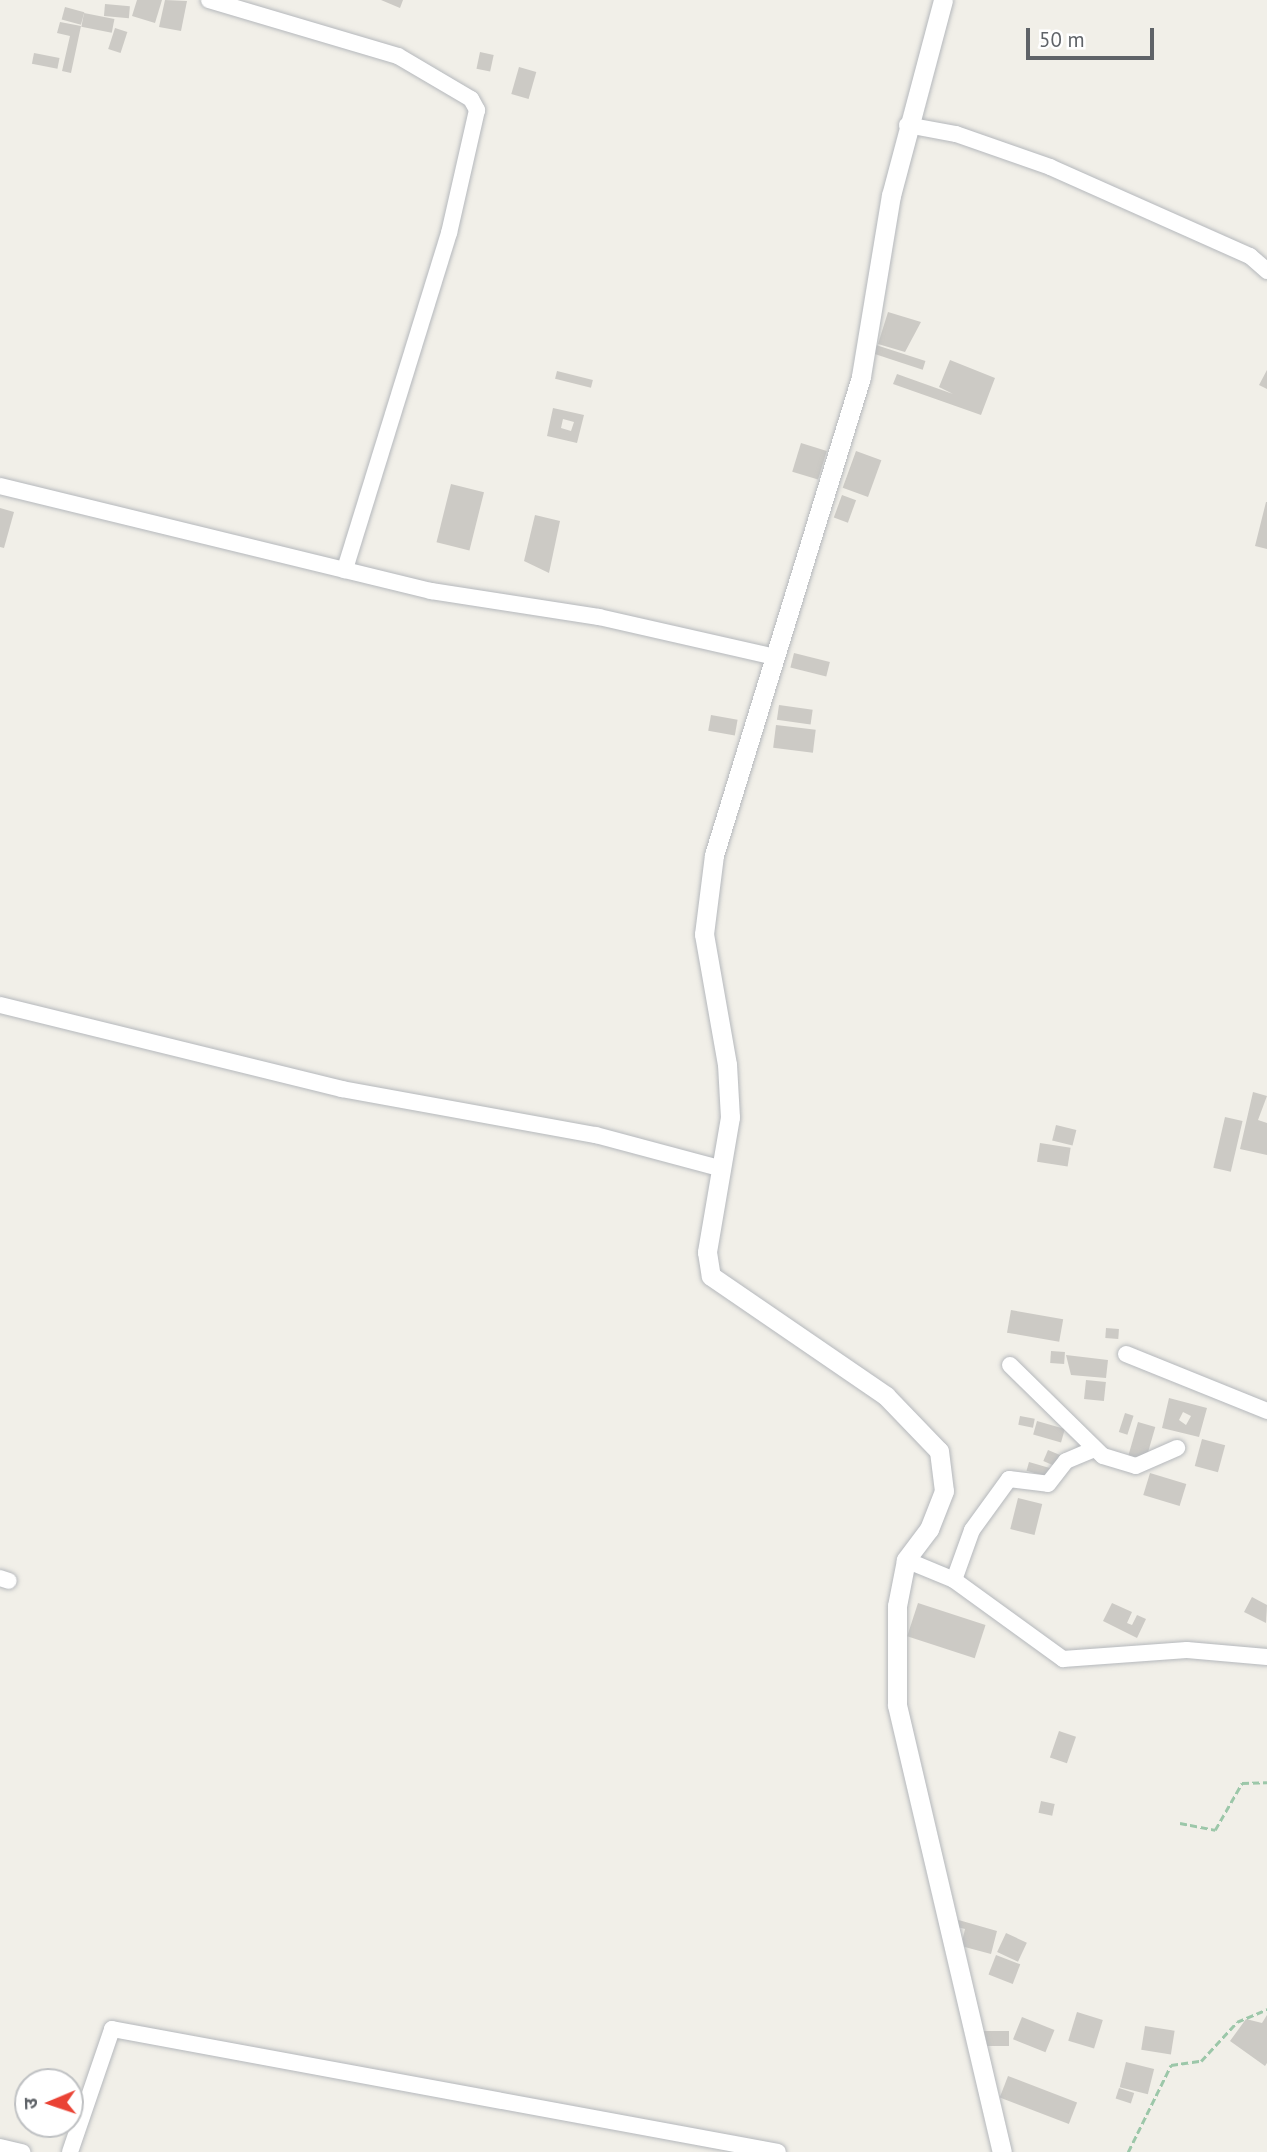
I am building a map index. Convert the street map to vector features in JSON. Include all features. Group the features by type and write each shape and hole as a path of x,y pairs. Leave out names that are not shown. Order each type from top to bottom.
{"street":[{"path":"209,0 398,56 471,99 477,110 449,233 345,570"},
{"path":"943,0 907,125 862,377 713,855 703,917 727,1064 723,1169 707,1252 711,1276 886,1396 939,1451 944,1491 929,1529 906,1560 894,1629 897,1705 1002,2152"},
{"path":"907,125 956,134 1050,167 1250,256 1267,271"},
{"path":"0,486 345,570 775,657"},
{"path":"0,1005 342,1090 596,1135 723,1169"},
{"path":"1126,1354 1267,1411"},
{"path":"1010,1365 1059,1408 1092,1450 1136,1466 1177,1448"},
{"path":"954,1580 972,1530 1013,1475 1048,1484 1066,1461 1092,1450"},
{"path":"906,1560 954,1580 1063,1659 1187,1650 1267,1657"},
{"path":"70,2152 112,2029 778,2152"},
{"path":"0,2147 22,2152"}],"path":[{"path":"1180,1823 1215,1830 1242,1783 1267,1782"},
{"path":"1128,2152 1174,2061 1201,2062 1237,2022 1267,2009"}],"building":[{"path":"137,0 162,0 155,23 132,16"},
{"path":"165,0 187,1 181,31 159,27"},
{"path":"381,0 403,0 400,8"},
{"path":"105,4 130,6 129,18 104,16"},
{"path":"65,7 84,12 81,25 62,20"},
{"path":"84,13 114,19 112,33 81,27"},
{"path":"60,22 81,26 71,73 62,71 70,36 57,33"},
{"path":"115,28 127,32 121,53 108,49"},
{"path":"480,52 494,55 490,72 476,69"},
{"path":"34,53 60,58 57,69 32,64"},
{"path":"519,67 536,72 529,99 511,94"},
{"path":"888,312 921,322 905,352 878,344"},
{"path":"876,345 925,361 923,370 873,354"},
{"path":"950,360 995,378 981,415 893,384 897,374 953,394 939,387"},
{"path":"1267,370 1267,389 1259,385"},
{"path":"557,371 593,380 591,388 555,379"},
{"path":"553,408 584,415 577,443 547,436","holes":["563,419 574,422 571,431 561,428"]},
{"path":"801,443 827,451 818,480 792,472"},
{"path":"856,451 881,460 868,497 843,488"},
{"path":"451,484 484,492 469,550 436,542"},
{"path":"842,495 856,500 848,523 834,518"},
{"path":"1267,502 1267,549 1255,546"},
{"path":"0,508 14,512 4,548 0,547"},
{"path":"535,515 560,521 549,573 524,561"},
{"path":"794,653 830,662 826,677 790,668"},
{"path":"779,705 813,710 811,725 777,720"},
{"path":"711,715 738,720 735,735 708,731"},
{"path":"776,725 816,730 813,753 773,748"},
{"path":"1253,1092 1267,1096 1258,1120 1267,1123 1267,1155 1240,1149"},
{"path":"1225,1117 1243,1121 1231,1172 1213,1168"},
{"path":"1056,1125 1076,1130 1073,1146 1052,1141"},
{"path":"1040,1143 1071,1148 1068,1167 1037,1162"},
{"path":"1011,1310 1063,1319 1059,1342 1007,1333"},
{"path":"1106,1328 1119,1329 1118,1339 1105,1338"},
{"path":"1051,1351 1065,1352 1064,1364 1050,1363"},
{"path":"1066,1355 1108,1360 1106,1378 1071,1375"},
{"path":"1086,1380 1106,1382 1104,1401 1084,1399"},
{"path":"1169,1398 1207,1408 1199,1437 1162,1428","holes":["1183,1412 1191,1416 1186,1425 1179,1420"]},
{"path":"1125,1413 1134,1416 1127,1435 1119,1432"},
{"path":"1020,1416 1035,1419 1033,1428 1018,1425"},
{"path":"1037,1421 1065,1429 1061,1442 1033,1434"},
{"path":"1138,1422 1155,1427 1145,1463 1128,1458"},
{"path":"1202,1439 1225,1445 1218,1472 1195,1466"},
{"path":"1048,1450 1060,1455 1055,1466 1043,1461"},
{"path":"1029,1462 1053,1469 1051,1478 1027,1471"},
{"path":"1150,1473 1186,1484 1180,1506 1143,1495"},
{"path":"1018,1498 1042,1504 1035,1535 1010,1529"},
{"path":"1252,1597 1267,1605 1266,1623 1244,1612"},
{"path":"918,1603 986,1625 975,1658 907,1636"},
{"path":"1112,1603 1132,1612 1127,1623 1132,1625 1137,1615 1146,1619 1137,1638 1103,1621"},
{"path":"1059,1731 1076,1737 1067,1763 1050,1757"},
{"path":"1041,1801 1055,1804 1052,1816 1039,1813"},
{"path":"955,1919 997,1931 991,1954 961,1946 965,1929 953,1926"},
{"path":"1006,1933 1027,1943 1018,1962 997,1952"},
{"path":"996,1955 1020,1964 1013,1984 988,1975"},
{"path":"1077,2012 1103,2020 1094,2049 1068,2041"},
{"path":"1267,2015 1265,2066 1230,2041 1246,2019 1262,2023"},
{"path":"1022,2017 1054,2030 1045,2052 1013,2039"},
{"path":"1145,2026 1175,2031 1171,2054 1141,2050"},
{"path":"983,2031 1009,2031 1009,2046 983,2046"},
{"path":"1126,2062 1154,2069 1148,2094 1120,2087"},
{"path":"1008,2076 1077,2103 1069,2124 1000,2097"},
{"path":"1119,2088 1134,2093 1131,2103 1116,2098"}]}
